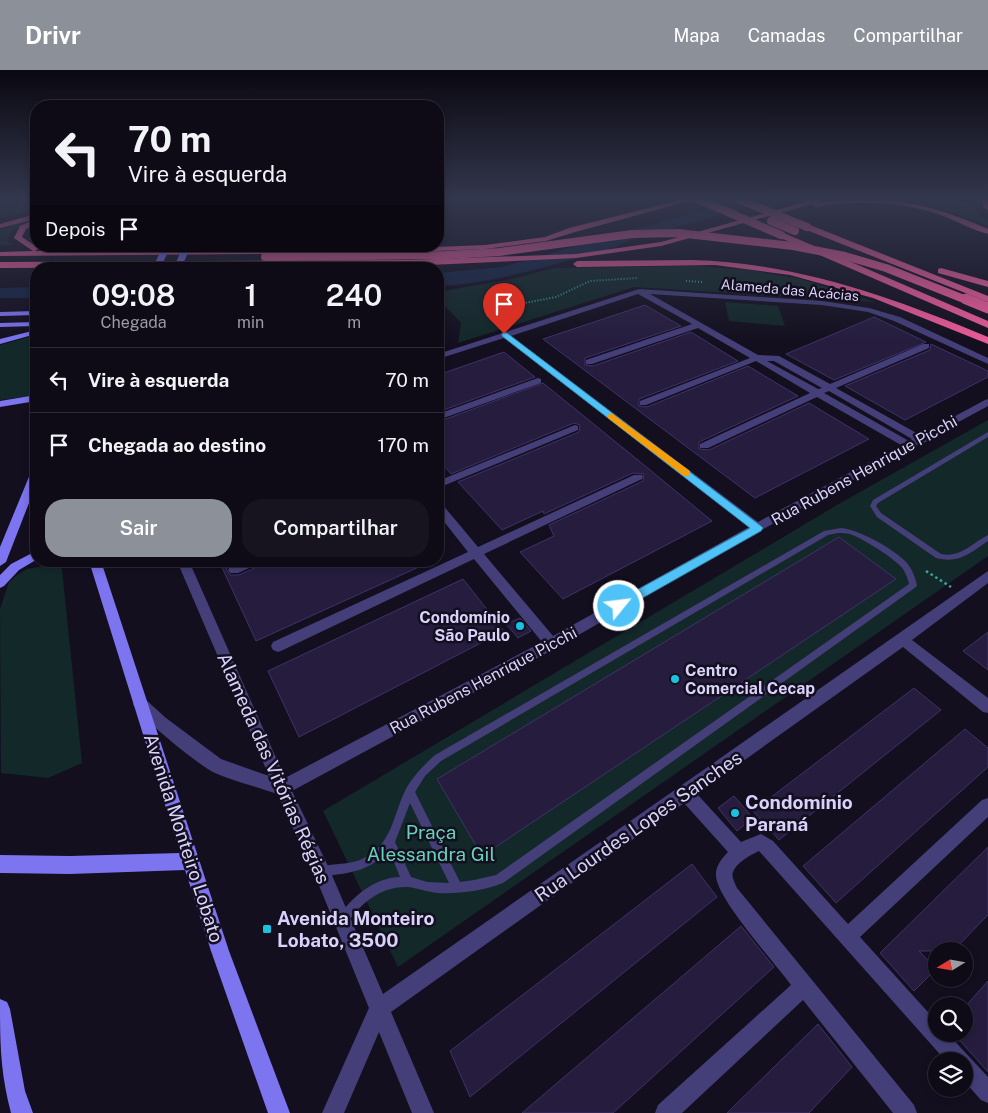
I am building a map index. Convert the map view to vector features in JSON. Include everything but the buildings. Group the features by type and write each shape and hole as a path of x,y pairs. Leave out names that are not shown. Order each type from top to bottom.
{"highway":[{"path":"444,249 488,246"},
{"path":"0,254 135,252 159,256 265,257 482,253 557,246"},
{"path":"441,262 540,259 650,246"},
{"path":"790,246 845,256 886,268 988,308"},
{"path":"806,246 988,325"},
{"path":"829,246 988,314"},
{"path":"854,246 988,299"},
{"path":"874,246 988,290"},
{"path":"0,249 30,249"},
{"path":"140,262 157,259 243,257"},
{"path":"444,263 675,263 734,265 785,271 858,289 918,311 988,341"},
{"path":"0,266 30,266"},
{"path":"932,269 988,284"}],"main road":[{"path":"0,314 30,313"},
{"path":"0,326 30,324"},
{"path":"0,342 30,334"},
{"path":"0,404 30,399"},
{"path":"0,562 30,487"},
{"path":"0,583 15,567 30,558"},
{"name":"Avenida Monteiro Lobato","path":"97,567 220,951 279,1113"},
{"path":"0,864 70,865 192,862"},
{"path":"0,1009 15,1091 22,1113"}],"street":[{"path":"444,355 639,291 910,446"},
{"name":"Alameda das Acácias","path":"639,291 822,303 870,310 897,319 988,361"},
{"path":"589,362 698,325"},
{"path":"504,334 758,528"},
{"path":"704,446 817,393 926,346"},
{"path":"643,403 757,358 776,358 922,440"},
{"path":"444,415 538,381"},
{"name":"Rua Rubens Henrique Picchi","path":"282,788 551,644 988,402"},
{"path":"444,483 575,428"},
{"path":"444,567 638,477"},
{"path":"444,514 551,644"},
{"name":"Alameda das Vitórias Régias","path":"186,567 282,788 322,872 423,1113"},
{"path":"234,570 241,567"},
{"path":"278,646 444,567"},
{"name":"Rua Lourdes Lopes Sanches","path":"379,1009 902,639 988,576"},
{"path":"902,639 988,707"},
{"path":"140,704 168,729 216,764 282,788"},
{"path":"685,793 740,853"},
{"path":"848,936 988,806"},
{"path":"906,1113 731,894 724,874 726,868 752,843 760,842 767,846 952,1052"},
{"path":"666,1113 804,986"},
{"path":"333,1113 379,1009"},
{"path":"973,1076 988,1093"}],"lane":[{"path":"988,434 875,502 875,510 879,515 939,556 946,558 960,557 988,538"},
{"path":"322,872 361,865 377,855 390,842 410,792 422,773 438,758 826,532 839,530 851,532 862,537 903,564 910,574 913,585 499,879 480,885 457,888 428,887 408,882 388,884 370,890 356,902 342,920"},
{"path":"410,792 457,888"},
{"path":"390,842 408,882"}],"path":[{"path":"504,334 500,315 509,306 556,297 590,281 640,278"},
{"path":"679,280 698,281"},
{"path":"910,574 926,571 946,558"},
{"path":"926,571 962,595"}],"green space":[{"path":"696,266 749,270 800,279 875,302 634,287 458,343 461,323 444,305 444,291 512,279 554,268"},
{"path":"725,302 778,306 785,326 729,321"},
{"path":"30,337 30,396 0,400 0,345"},
{"name":"Praça Alessandra Gil","path":"988,420 988,556 398,967 323,811 837,505"},
{"path":"59,567 62,569 82,763 48,778 1,773 0,609 9,582 27,569"}],"water":[{"path":"578,246 617,246 523,273 472,283 444,286 444,272 502,267"},
{"path":"30,287 30,298 0,298 0,288"}],"slow traffic":[{"path":"611,416 687,474"}],"place":[{"name":"Condomínio São Paulo","path":"520,626"},
{"name":"Centro Comercial Cecap","path":"675,679"},
{"name":"Condomínio Paraná","path":"735,813"},
{"name":"Avenida Monteiro Lobato, 3500","path":"267,929"}],"route":[{"path":"504,334 758,528 619,606"}]}
